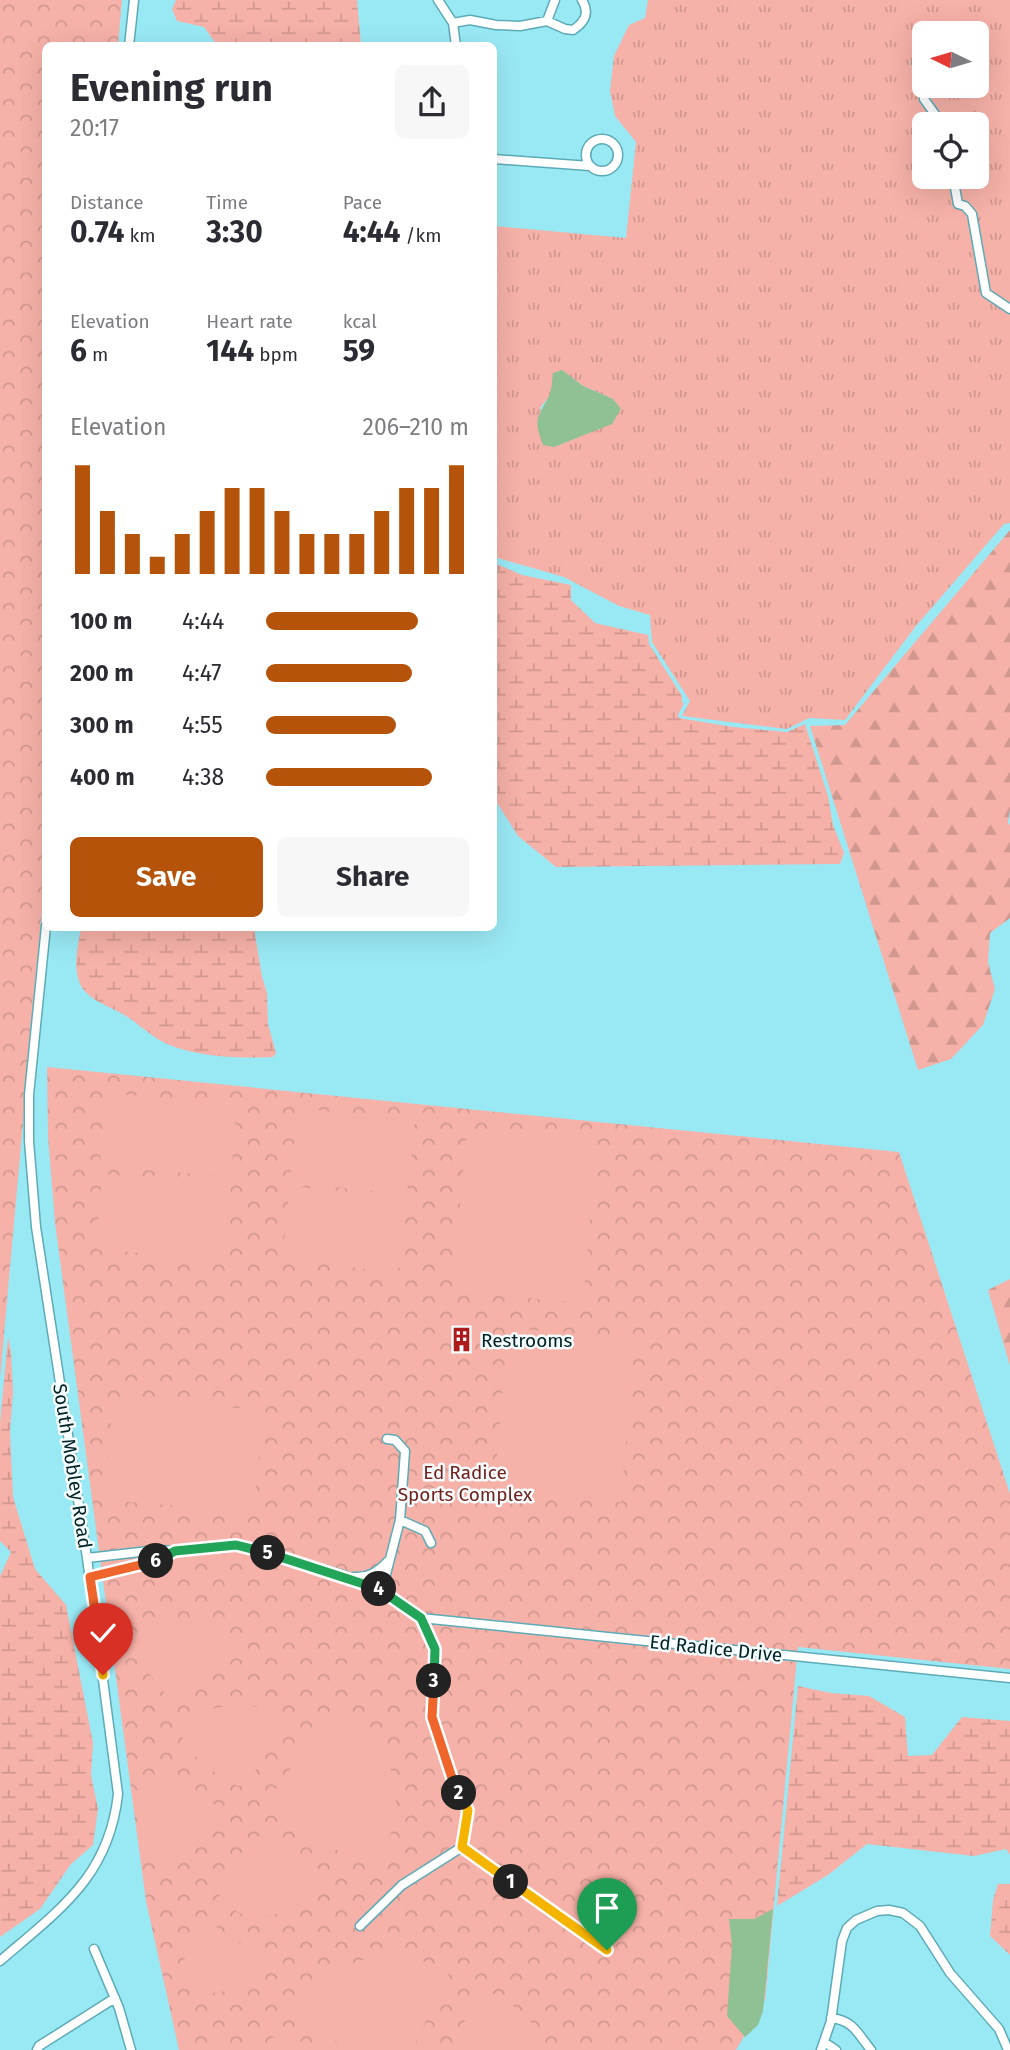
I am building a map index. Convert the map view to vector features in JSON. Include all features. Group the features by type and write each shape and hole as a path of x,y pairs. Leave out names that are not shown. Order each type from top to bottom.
{"street":[{"path":"129,42 134,0"},
{"path":"438,0 453,23 455,42"},
{"path":"547,20 555,0"},
{"path":"453,23 470,20 520,26 547,20 573,30 581,25 586,17 587,9 582,0"},
{"path":"497,159 590,166 600,171 611,169 618,159 614,144 600,138 591,143 586,152 590,166"},
{"path":"955,189 958,204 965,206 972,214 986,293 1010,310"},
{"name":"South Mobley Road","path":"0,1961 67,1903 86,1881 105,1850 116,1819 118,1794 90,1577 36,1227 29,1141 29,1095 45,931"},
{"path":"382,1590 400,1521 405,1451 395,1440 387,1439"},
{"path":"400,1521 425,1531 431,1543"},
{"name":"Ed Radice Drive","path":"87,1558 158,1549 175,1551 236,1545 382,1590 421,1618 1010,1678"},
{"path":"90,1577 162,1560 175,1551"},
{"path":"342,1576 364,1578 381,1569 390,1559"},
{"path":"360,1926 402,1885 462,1847 468,1810 452,1778 432,1717 435,1649 421,1618"},
{"path":"462,1847 607,1950"},
{"path":"836,2050 822,2046 831,2018 842,1941 847,1928 856,1920 877,1911 890,1910 903,1913 920,1926 950,1973 999,2029 1008,2050"},
{"path":"94,1949 115,1998 131,2050"},
{"path":"37,2050 66,2027 115,1998"},
{"path":"831,2018 844,2019 850,2023 871,2050"}],"green space":[{"path":"0,0 122,0 118,42 42,42 42,912 0,1379"},
{"path":"176,0 357,0 361,42 215,42 204,27 177,21 172,9"},
{"path":"648,0 1010,0 1010,523 1004,524 916,626 845,720 809,718 787,729 682,716 690,701 652,642 650,615 619,606 564,577 497,558 497,226 626,238 636,142 615,116 610,91 614,56 629,25 645,18","holes":["562,370 583,386 613,399 576,438 554,447 540,408 550,395"]},
{"path":"1010,530 1010,918 990,933 988,962 995,989 983,1025 951,1059 918,1070 810,726 845,725"},
{"path":"497,564 522,575 571,585 571,600 595,623 648,635 649,644 682,696 684,703 679,718 787,732 805,724 828,796 833,825 844,853 840,864 556,867 518,836 497,803"},
{"path":"81,931 254,931 267,993 268,1024 276,1053 273,1057 245,1058 197,1053 168,1044 86,992 77,975"},
{"name":"Ed Radice Sports Complex","path":"47,1067 899,1152 1010,1494 1010,1669 798,1647 765,2000 736,2050 179,2050 146,1901 55,1223 48,1136"},
{"path":"106,1093 237,1103 231,1177 100,1166"},
{"path":"298,1108 415,1121 407,1195 290,1182"},
{"path":"467,1129 597,1141 583,1303 452,1291"},
{"path":"102,1174 231,1186 225,1261 96,1249"},
{"path":"290,1186 406,1198 398,1273 282,1259"},
{"path":"1010,1279 1010,1366 988,1290"},
{"path":"508,1328 635,1338 621,1502 494,1492"},
{"path":"8,1337 13,1393 10,1431 13,1497 35,1569 66,1605 93,1743 91,1775 98,1809 93,1845 71,1864 40,1909 0,1937 0,1576 11,1552 0,1541 0,1423"},
{"path":"113,1398 263,1410 254,1512 105,1500"},
{"path":"178,1619 208,1627 232,1646 182,1705 174,1704 127,1647 143,1631"},
{"path":"798,1686 831,1693 869,1696 905,1717 908,1756 932,1755 962,1717 1010,1721 1010,1855 1006,1849 974,1856 867,1844 828,1875 777,1906"},
{"path":"340,1701 356,1715 380,1746 394,1780 396,1799 389,1840 372,1868 272,1813 267,1801"},
{"path":"238,1704 266,1708 284,1717 263,1759 246,1784 238,1786 216,1773 180,1743 191,1722 215,1708"},
{"path":"148,1772 216,1805 218,1817 173,1873 155,1861 148,1852 139,1829 139,1793"},
{"path":"264,1835 322,1881 294,1910 268,1916 242,1914 216,1902 249,1839"},
{"path":"998,1884 1010,1884 1010,1955 990,1936 993,1900"},
{"path":"205,1919 267,1963 244,1983 223,1992 200,1992 171,1985"},
{"path":"404,1957 430,1963 449,1974 412,2050 347,2050 298,2011 319,1986 345,1967 370,1958"},
{"path":"480,1987 521,2012 537,2029 548,2050 452,2050"},
{"path":"284,2026 310,2050 261,2050"}],"shaded area":[{"path":"562,370 583,386 613,399 621,409 612,424 554,447 543,445 537,424 539,414 550,394 553,373"},
{"path":"773,1909 763,2011 758,2025 745,2037 727,2016 732,1944 729,1919 754,1919"}],"place":[{"name":"Restrooms","path":"461,1340"}],"route":[{"path":"103,1675 90,1577 162,1560 175,1551 236,1545 283,1557 382,1590 421,1618 435,1649 432,1717 452,1778 468,1810 462,1847 607,1950"}]}
